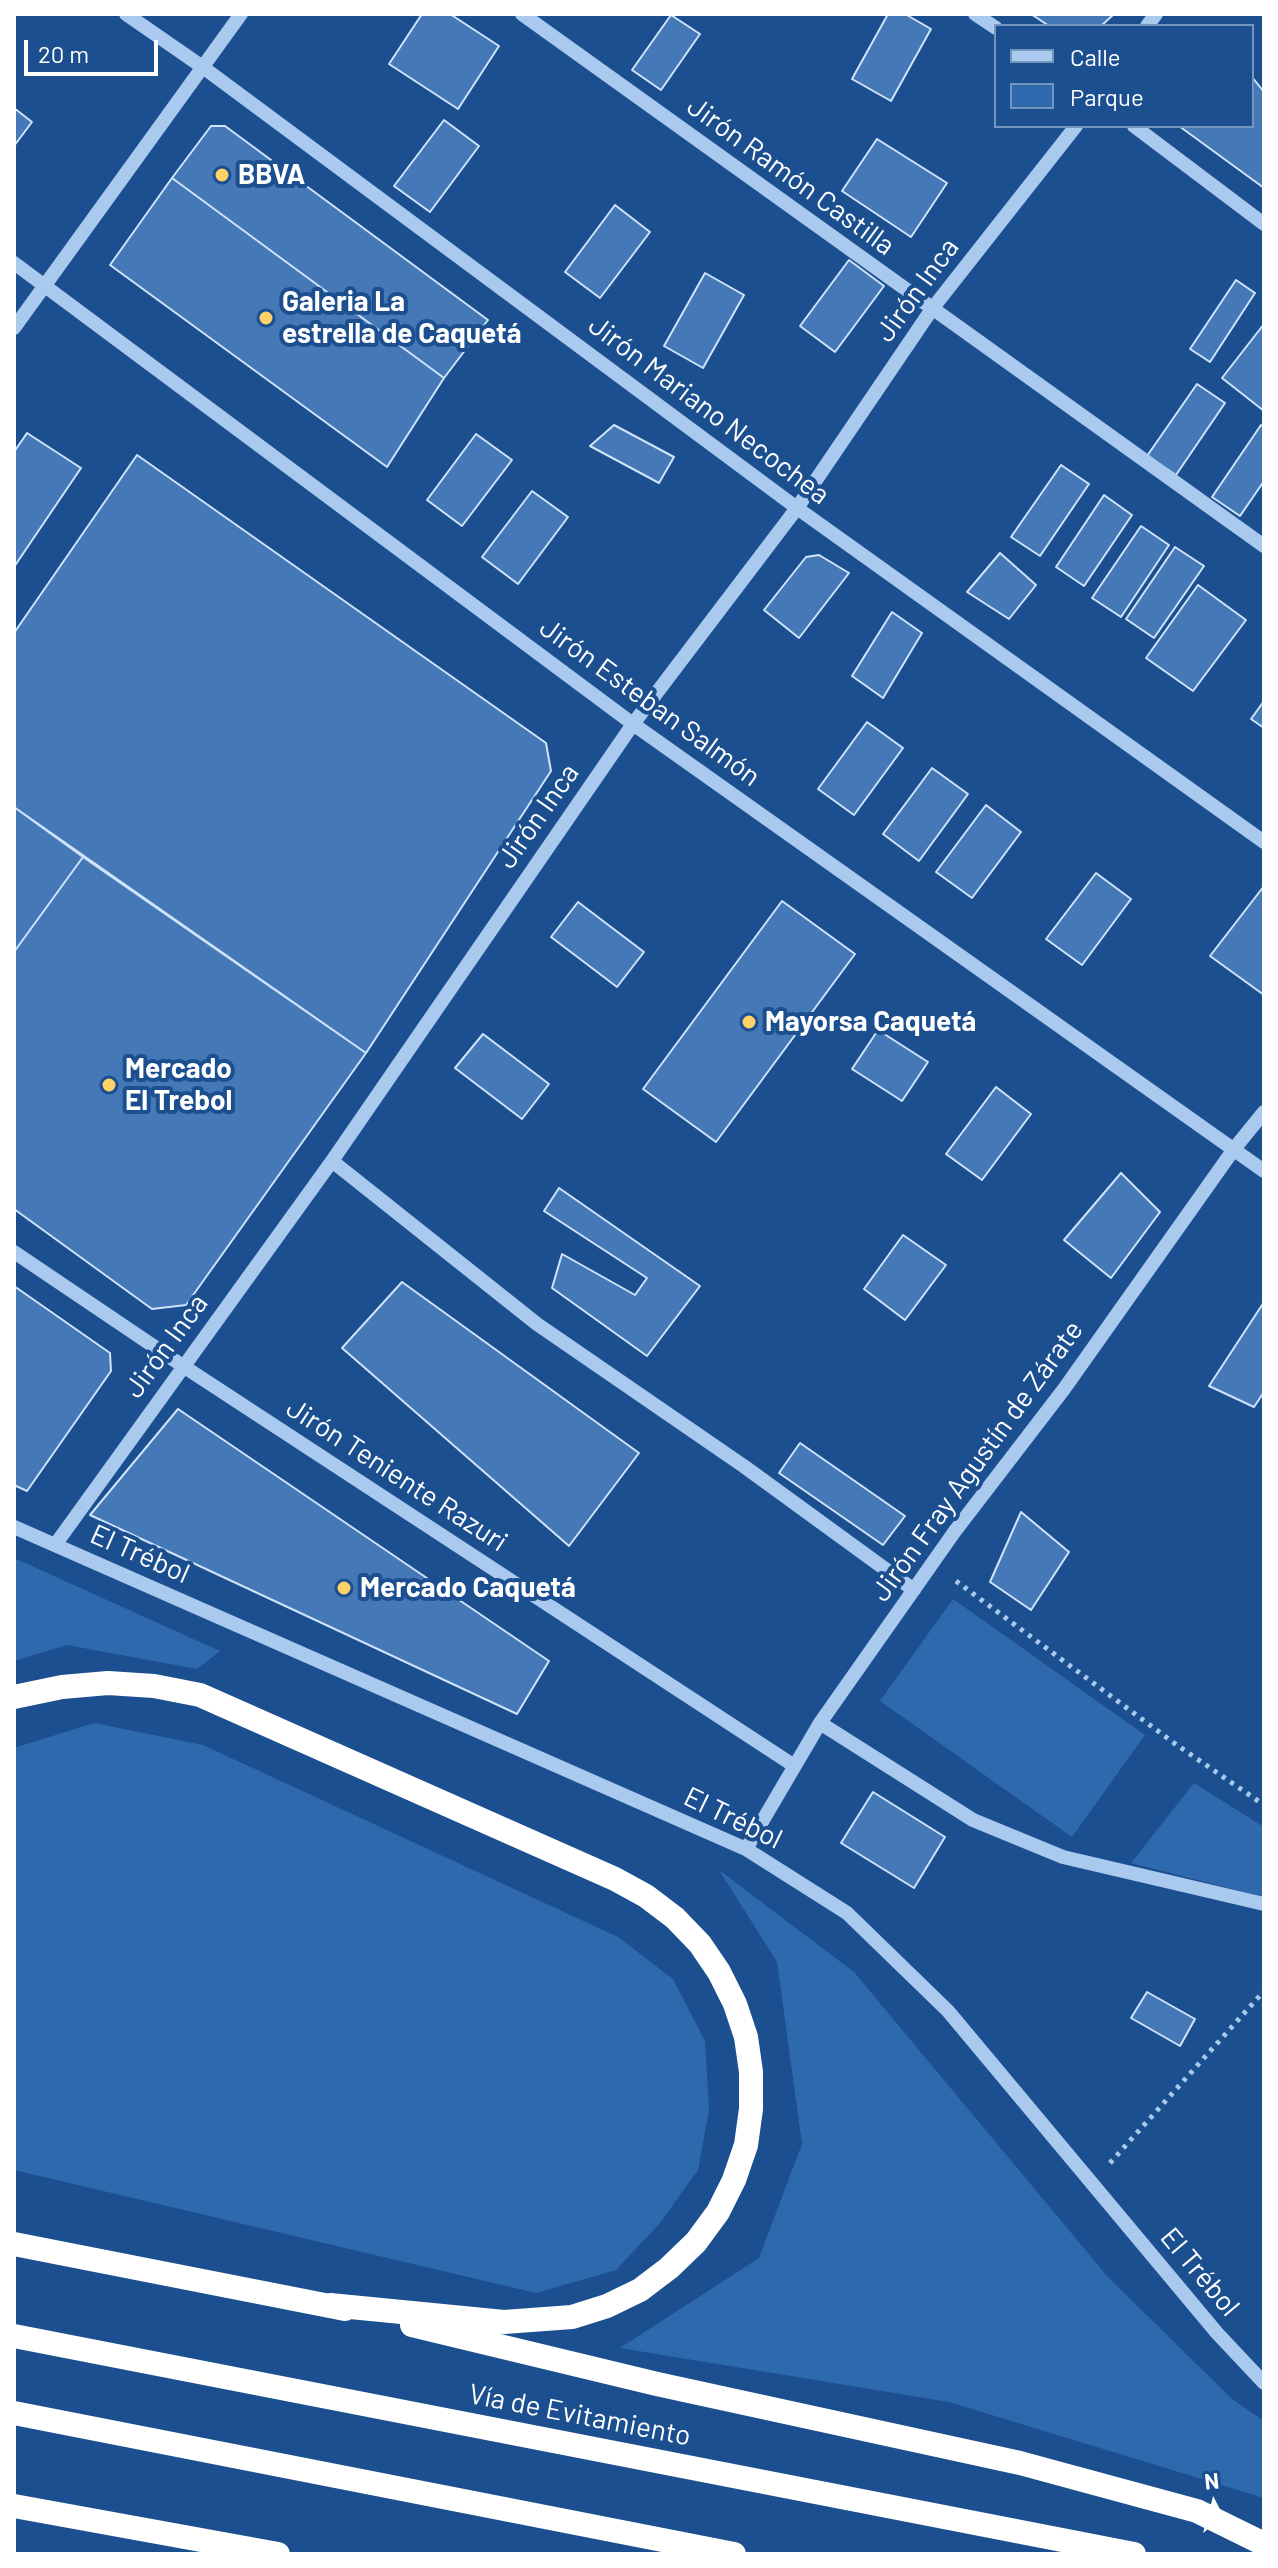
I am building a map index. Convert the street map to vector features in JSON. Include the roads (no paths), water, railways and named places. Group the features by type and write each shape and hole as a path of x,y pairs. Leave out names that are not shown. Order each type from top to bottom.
{"highway":[{"path":"14,1697 62,1687 108,1683 154,1686 200,1695 615,1879 646,1896 675,1918 700,1944 719,1972 735,2004 746,2037 751,2109 746,2145 734,2180 718,2212 696,2242 669,2268 640,2290 607,2306 572,2317 504,2322 330,2305"},
{"path":"14,2244 330,2305 657,2384 1020,2463 1197,2511 1264,2544"},
{"name":"Vía de Evitamiento","path":"14,2336 1134,2554"},
{"path":"14,2413 734,2554"},
{"path":"14,2506 278,2554"}],"street":[{"name":"Jirón Mariano Necochea","path":"126,14 204,68 797,508 1264,842"},
{"path":"14,328 241,14"},
{"name":"Jirón Ramón Castilla","path":"522,14 1264,546"},
{"path":"975,14 994,27"},
{"name":"Jirón Inca","path":"55,1545 332,1161 633,724 797,508 932,309 1074,128"},
{"path":"1137,128 1264,224"},
{"name":"Jirón Esteban Salmón","path":"14,263 633,724 1264,1171"},
{"name":"Jirón Fray Agustín de Zárate","path":"746,1849 820,1723 914,1590 1064,1389 1234,1149 1264,1112"},
{"path":"332,1161 537,1324 745,1467 914,1590"},
{"name":"Jirón Teniente Razuri","path":"14,1252 793,1765"},
{"name":"El Trébol","path":"14,1527 746,1849 847,1913 937,2000 1217,2333 1264,2383"},
{"path":"820,1723 973,1820 1050,1852 1264,1904"}],"place":[{"name":"BBVA","path":"222,175"},
{"name":"Galeria La estrella de Caquetá","path":"266,318"},
{"name":"Mayorsa Caquetá","path":"749,1022"},
{"name":"Mercado El Trebol","path":"109,1085"},
{"name":"Mercado Caquetá","path":"344,1588"}]}
